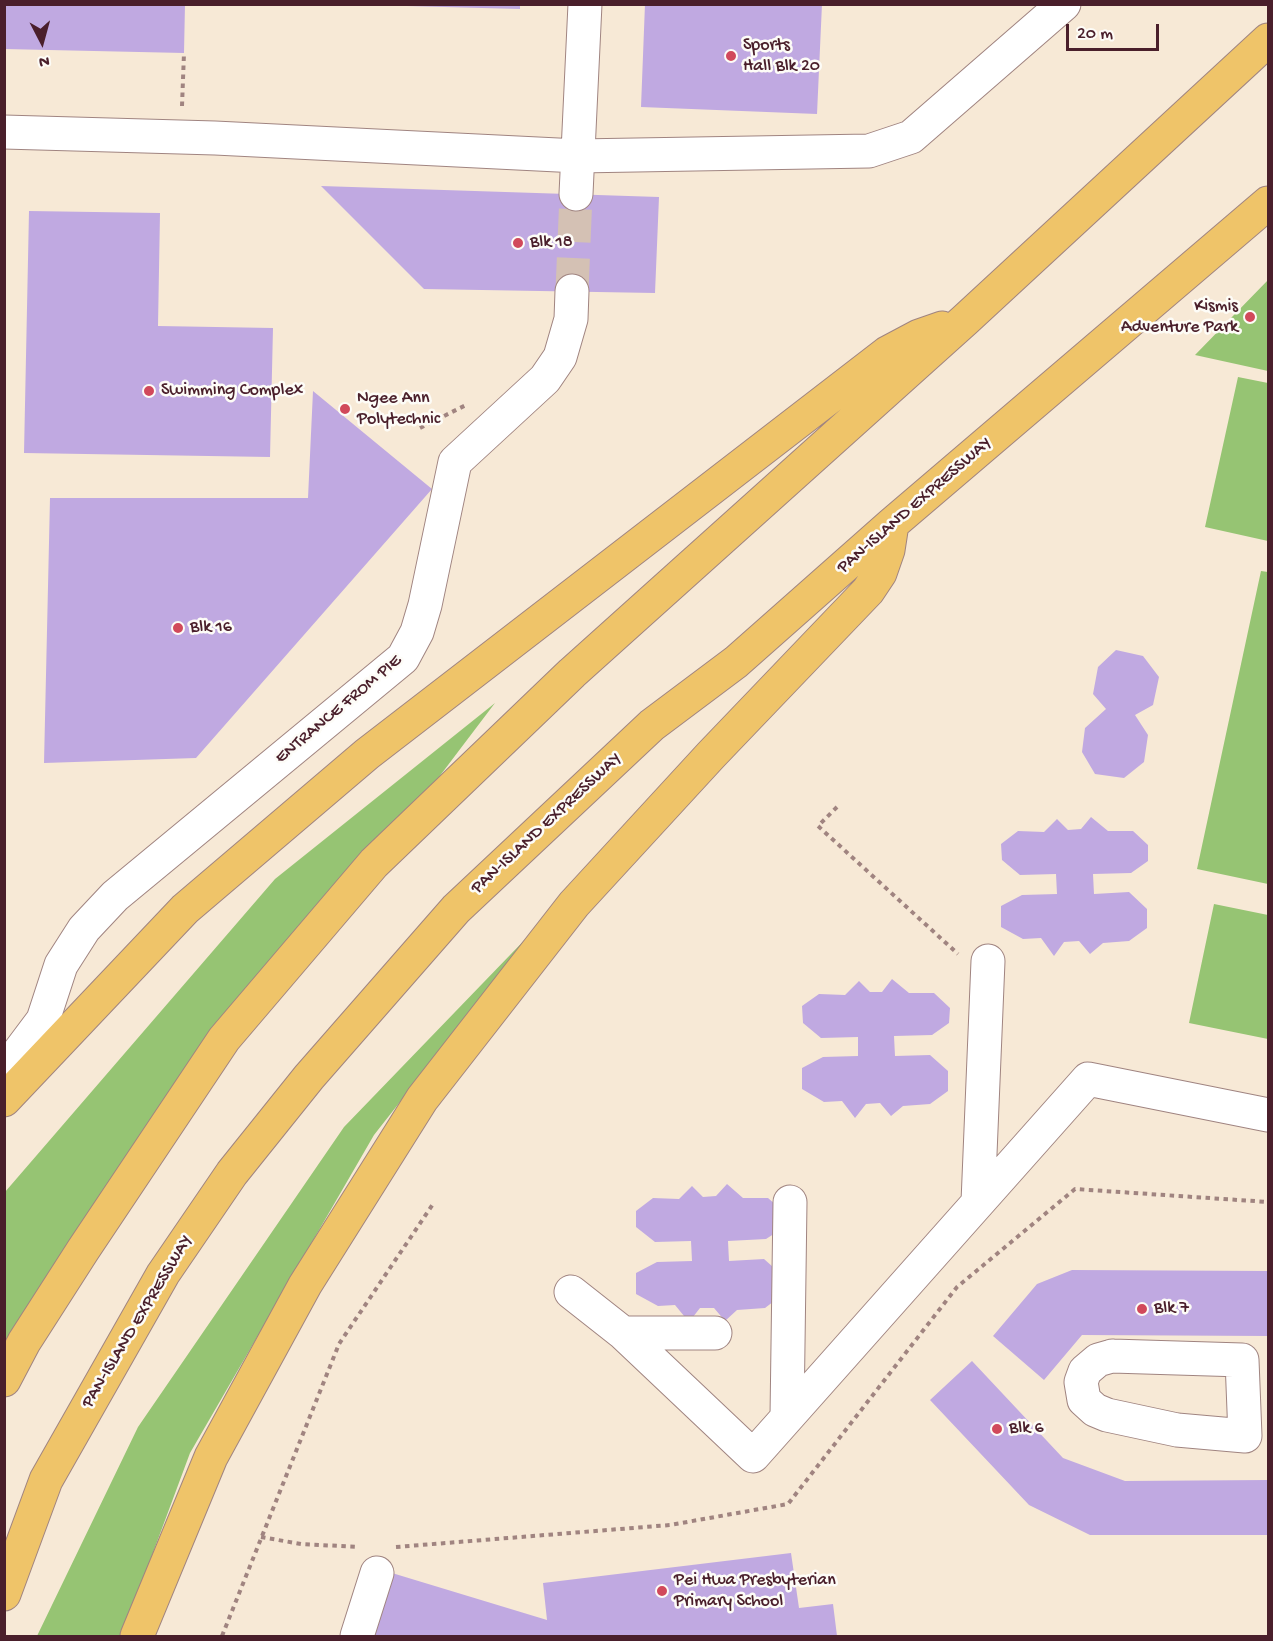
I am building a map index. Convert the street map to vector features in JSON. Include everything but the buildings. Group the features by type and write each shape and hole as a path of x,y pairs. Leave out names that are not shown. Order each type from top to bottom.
{"highway":[{"path":"4,1380 24,1342 83,1250 224,1039 374,863 572,672 965,320 1269,40"},
{"name":"PAN-ISLAND EXPRESSWAY","path":"4,1594 46,1480 163,1274 232,1173 309,1077 456,909 652,725 736,662 892,524 1269,203"},
{"path":"4,1100 184,909 367,753 887,353 919,336 965,320"},
{"path":"137,1636 211,1457 305,1285 422,1099 574,904 711,755 868,591 880,573 888,550 892,524"}],"lane":[{"path":"576,194 585,4"},
{"path":"4,132 182,137 578,156 868,151 911,137 1064,4"},
{"name":"ENTRANCE FROM PIE","path":"4,1072 43,1020 61,965 84,929 115,896 403,658 417,632 455,462 545,379 560,357 571,320 572,291"},
{"path":"978,1202 988,961"},
{"path":"571,1292 623,1334 753,1456 1088,1078 1269,1115"},
{"path":"787,1416 790,1202"},
{"path":"623,1334 715,1333"},
{"path":"1112,1356 1242,1360 1245,1436 1177,1430 1107,1415 1095,1410 1084,1400 1081,1382 1085,1371 1098,1360 1112,1356"},
{"path":"357,1636 376,1573"}],"path":[{"path":"182,137 184,53"},
{"path":"837,807 818,826 959,954 988,961"},
{"path":"222,1636 339,1344 433,1204"}],"green space":[{"name":"Kismis Adventure Park","path":"1268,280 1268,371 1195,355"},
{"path":"1238,377 1268,383 1268,541 1205,527"},
{"path":"1261,571 1268,572 1268,884 1197,869"},
{"path":"495,703 5,1350 5,1192 275,879"},
{"path":"1214,904 1268,915 1268,1039 1189,1023"},
{"path":"538,926 374,1135 190,1453 122,1636 37,1636 138,1427 344,1127"}],"tunnel":[{"path":"572,291 576,194"}],"place":[{"name":"Sports Hall Blk 20","path":"731,56"},
{"name":"Blk 18","path":"518,243"},
{"name":"Kismis Adventure Park","path":"1250,317"},
{"name":"Swimming Complex","path":"149,391"},
{"name":"Ngee Ann Polytechnic","path":"345,409"},
{"name":"Blk 16","path":"178,628"},
{"name":"Blk 7","path":"1142,1309"},
{"name":"Blk 6","path":"997,1429"},
{"name":"Pei Hwa Presbyterian Primary School","path":"662,1591"}]}
